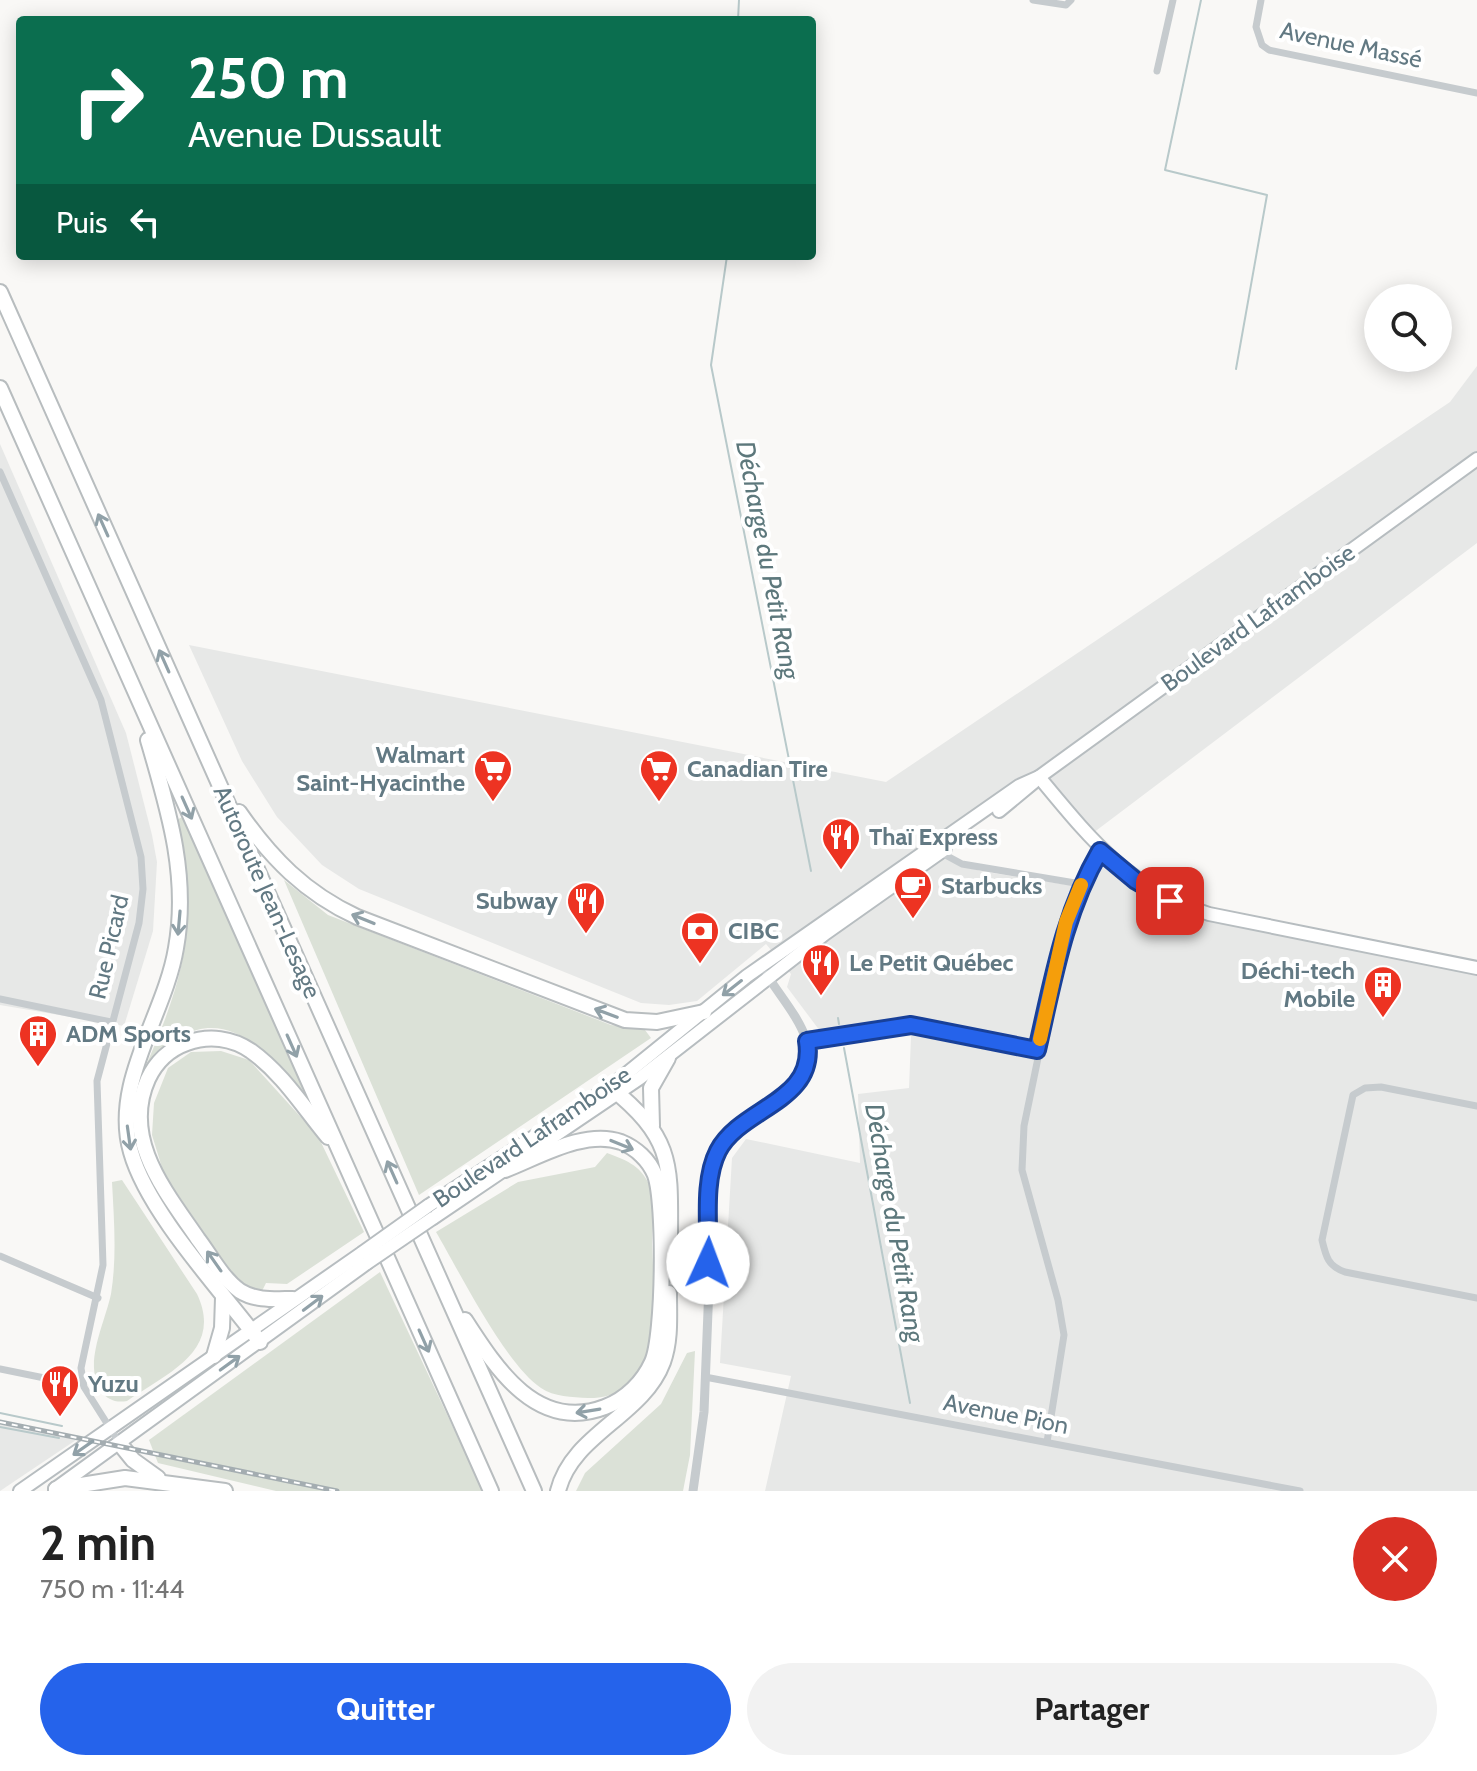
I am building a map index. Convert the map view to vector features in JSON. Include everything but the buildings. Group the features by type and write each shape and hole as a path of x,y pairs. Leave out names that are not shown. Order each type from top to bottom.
{"highway":[{"name":"Autoroute Jean-Lesage","path":"0,292 534,1491"},
{"name":"Autoroute Jean-Lesage","path":"0,388 491,1491"},
{"path":"132,686 173,823 181,897 171,974 130,1091 128,1142 144,1183 223,1298 260,1342"},
{"path":"219,783 283,868 314,893 349,913 623,1019 654,1022 704,1012"},
{"path":"293,1299 262,1299 241,1292 224,1275 193,1231 160,1182 144,1149 140,1118 145,1086 157,1064 178,1046 207,1038 235,1043 274,1071 339,1150"},
{"path":"652,1126 651,1090 668,1058"},
{"path":"558,1491 571,1462 646,1390 665,1355 669,1325 670,1180 664,1150 652,1126 614,1090"},
{"path":"441,1282 505,1377 543,1407 576,1413 603,1408 629,1393 649,1369 659,1334 660,1215 658,1186 649,1164 627,1145 595,1139 505,1170"},
{"path":"214,1356 222,1328 223,1298"},
{"path":"120,1444 135,1462 162,1481"},
{"path":"54,1490 114,1479 162,1481 225,1491"}],"main road":[{"name":"Boulevard Laframboise","path":"54,1490 260,1342 364,1258 614,1090 668,1058 1019,786 1039,777 1477,459"},
{"path":"1039,777 1100,851 1136,881 1170,901 1209,914 1477,968"},
{"name":"Boulevard Laframboise","path":"430,1212 505,1170 614,1090 761,966 937,849"},
{"name":"Boulevard Laframboise","path":"20,1491 293,1299 364,1258"}],"street":[{"path":"1033,0 1066,5 1071,0"},
{"path":"1157,71 1173,0"},
{"name":"Avenue Massé","path":"1261,0 1256,27 1262,45 1269,50 1477,93"},
{"name":"Rue Picard","path":"0,472 101,700 140,849 143,881 139,923 111,1022 97,1088 103,1250 98,1298 82,1360 82,1383"},
{"path":"937,849 962,864 1081,884"},
{"path":"1047,1442 1064,1335 1058,1300 1022,1170 1024,1126 1037,1050 1066,922 1081,884 1100,851"},
{"path":"693,1491 705,1377 714,1160 734,1131 800,1081 808,1063 807,1041 761,966"},
{"path":"0,999 111,1022"},
{"path":"807,1041 911,1025 1037,1050"},
{"path":"1477,1106 1381,1087 1365,1088 1353,1095 1322,1240 1326,1259 1334,1268 1477,1298"},
{"path":"0,1256 98,1298"},
{"path":"0,1369 61,1382 82,1383 120,1444"},
{"name":"Avenue Pion","path":"705,1377 1300,1491"}],"shaded area":[{"path":"1477,366 1477,543 1093,833 1037,770 922,848 980,871 1087,888 1102,867 1206,919 1477,975 1477,1491 765,1491 791,1376 720,1363 732,1158 746,1139 860,1163 858,1094 909,1088 911,1037 908,1018 820,1031 787,987 791,974 766,944 697,1001 669,1005 641,1003 359,889 322,865 277,817 242,761 189,645 886,782 1450,402"},
{"path":"0,444 126,733 152,835 157,862 153,931 124,1026 0,1005"},
{"path":"182,817 309,1102 306,1103 270,1058 238,1035 220,1029 202,1029 182,1036 143,1072 162,1028 183,959 188,912 184,862 175,821"},
{"path":"284,880 328,915 611,1025 645,1030 651,1038 419,1195"},
{"path":"221,1051 249,1060 318,1136 364,1232 287,1284 266,1283 261,1293 238,1283 164,1174 152,1135 154,1103 168,1068 191,1052"},
{"path":"607,1153 636,1167 651,1190 654,1290 650,1340 643,1363 631,1382 613,1394 588,1398 557,1395 541,1388 513,1359 484,1316 436,1232 518,1182 595,1167"},
{"path":"122,1180 197,1294 203,1314 203,1331 197,1346 174,1370 127,1401 120,1402 103,1394 94,1368 113,1280 112,1182"},
{"path":"380,1272 483,1491 276,1491 158,1463 149,1440"},
{"path":"695,1351 690,1455 683,1491 576,1491 585,1473 661,1404 687,1353"},
{"path":"0,1424 76,1440 0,1491"}],"waterway":[{"name":"Décharge du Petit Rang","path":"738,16 739,0"},
{"path":"1201,0 1165,170 1267,195 1236,369"},
{"name":"Décharge du Petit Rang","path":"726,260 711,365 811,871"},
{"name":"Décharge du Petit Rang","path":"824,951 825,960"},
{"name":"Décharge du Petit Rang","path":"838,1018 839,1024"},
{"name":"Décharge du Petit Rang","path":"844,1048 910,1403"},
{"path":"0,1413 62,1426"},
{"path":"0,1427 59,1438"}],"railway":[{"path":"0,1422 337,1491"}],"slow traffic":[{"path":"1040,1039 1066,922 1081,885"}],"place":[{"name":"Walmart Saint-Hyacinthe","path":"493,803"},
{"name":"Canadian Tire","path":"659,803"},
{"name":"Thaï Express","path":"841,871"},
{"name":"Starbucks","path":"913,920"},
{"name":"Subway","path":"586,935"},
{"name":"CIBC","path":"700,965"},
{"name":"Le Petit Québec","path":"821,997"},
{"name":"Déchi-tech Mobile","path":"1383,1019"},
{"name":"ADM Sports","path":"38,1068"},
{"name":"Yuzu","path":"60,1418"}],"route":[{"path":"708,1263 711,1177 717,1154 734,1131 800,1081 808,1063 807,1041 911,1025 1037,1050 1066,922 1081,884 1100,851 1136,881 1170,901"}]}
